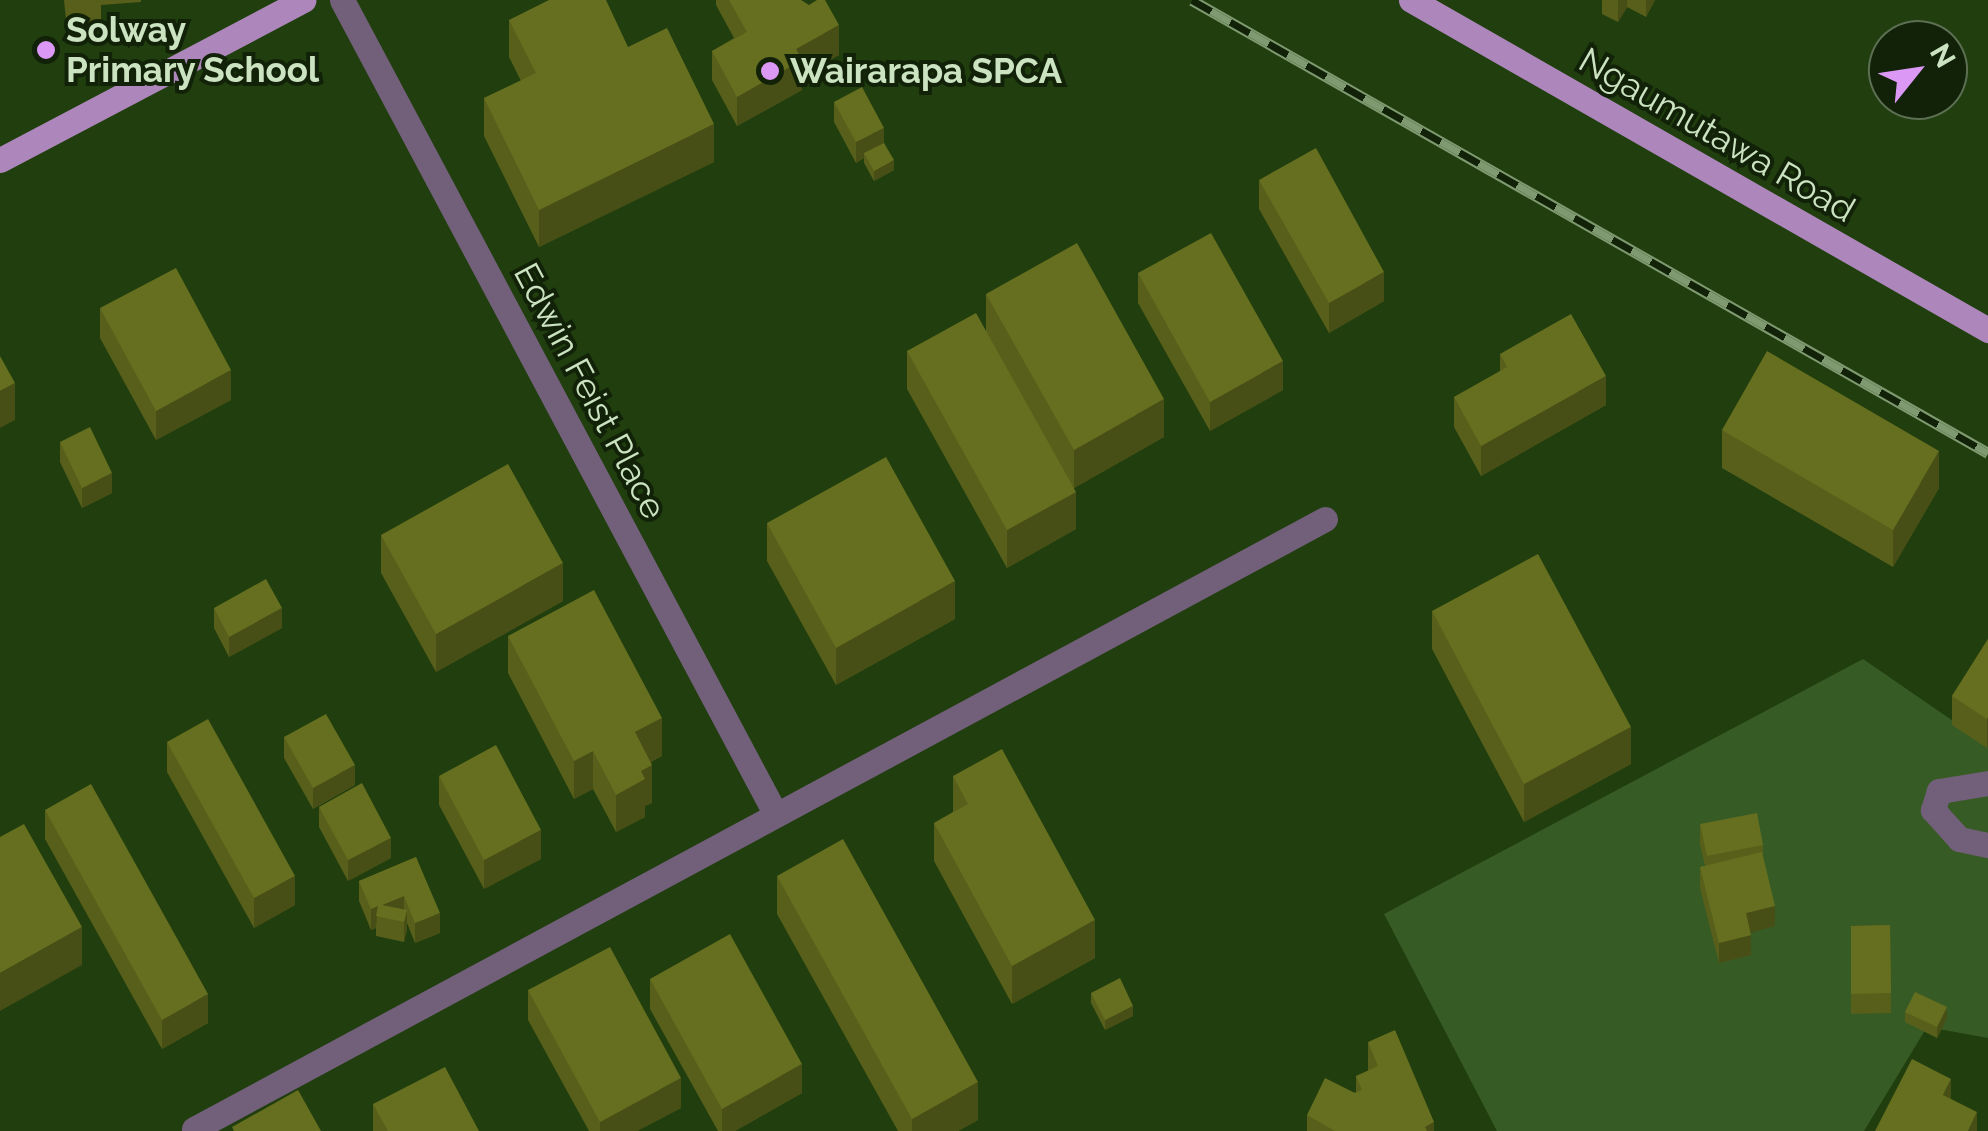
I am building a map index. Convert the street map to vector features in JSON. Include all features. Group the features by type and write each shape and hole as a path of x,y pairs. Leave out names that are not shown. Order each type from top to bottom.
{"main road":[{"path":"0,160 303,0"},
{"name":"Ngaumutawa Road","path":"1411,0 1988,330"}],"street":[{"name":"Edwin Feist Place","path":"342,0 776,816"},
{"path":"194,1128 1324,520"},
{"path":"1988,784 1939,791 1934,810 1959,839 1988,845"}],"green space":[{"path":"1863,659 1988,745 1988,1038 1927,1027 1864,1131 1497,1131 1384,914"}],"building":[{"path":"549,0 606,0 628,47 667,28 714,124 539,210 484,98 536,73 509,20"},
{"path":"729,0 801,0 809,5 825,0 839,25 796,49 802,60 737,97 712,51 747,32"},
{"path":"862,87 884,128 856,142 834,102"},
{"path":"884,143 894,160 874,171 864,153"},
{"path":"1316,148 1384,272 1329,303 1259,180"},
{"path":"1211,233 1283,361 1210,402 1138,273"},
{"path":"1077,243 1164,399 1074,450 986,294"},
{"path":"176,268 231,370 156,411 100,308"},
{"path":"976,313 1076,492 1007,530 907,351"},
{"path":"1571,314 1606,376 1481,446 1454,397 1507,367 1500,354"},
{"path":"1767,351 1939,451 1893,530 1722,430"},
{"path":"0,356 15,383 0,391"},
{"path":"90,427 112,473 82,488 60,442"},
{"path":"886,457 955,581 836,648 767,523"},
{"path":"508,464 563,563 436,634 381,535"},
{"path":"1538,554 1631,727 1524,784 1432,611"},
{"path":"266,579 282,608 229,637 214,608"},
{"path":"594,590 662,718 635,732 652,765 641,771 645,779 616,795 593,751 574,761 508,636"},
{"path":"1988,639 1988,717 1987,719 1952,696"},
{"path":"326,714 355,765 313,788 284,737"},
{"path":"208,719 295,876 254,898 167,742"},
{"path":"496,745 541,830 484,860 439,776"},
{"path":"1002,749 1095,920 1012,966 934,823 968,804 953,776"},
{"path":"362,783 391,838 348,860 319,807"},
{"path":"91,784 208,994 162,1020 45,810"},
{"path":"1757,813 1763,845 1707,856 1700,824"},
{"path":"24,824 82,927 0,973 0,837"},
{"path":"843,839 978,1082 912,1119 777,876"},
{"path":"1762,852 1775,906 1746,913 1751,935 1719,943 1700,867"},
{"path":"416,857 440,913 415,923 404,896 382,905 407,910 404,922 376,916 378,906 371,909 359,881"},
{"path":"1890,925 1891,993 1851,994 1851,926"},
{"path":"730,934 802,1064 722,1109 650,979"},
{"path":"610,947 681,1078 600,1122 528,990"},
{"path":"1120,978 1133,1006 1105,1020 1091,993"},
{"path":"1915,992 1947,1007 1937,1027 1905,1012"},
{"path":"1395,1030 1434,1122 1425,1127 1427,1131 1335,1131 1307,1115 1325,1078 1355,1093 1362,1090 1356,1076 1378,1066 1368,1042"},
{"path":"1912,1059 1951,1079 1943,1095 1977,1112 1968,1131 1875,1131"},
{"path":"445,1067 479,1131 388,1131 373,1104"},
{"path":"298,1090 321,1131 234,1131 232,1127"}],"railway":[{"path":"1192,0 1988,453"}],"place":[{"name":"Solway Primary School","path":"46,50"},
{"name":"Wairarapa SPCA","path":"770,71"}]}
